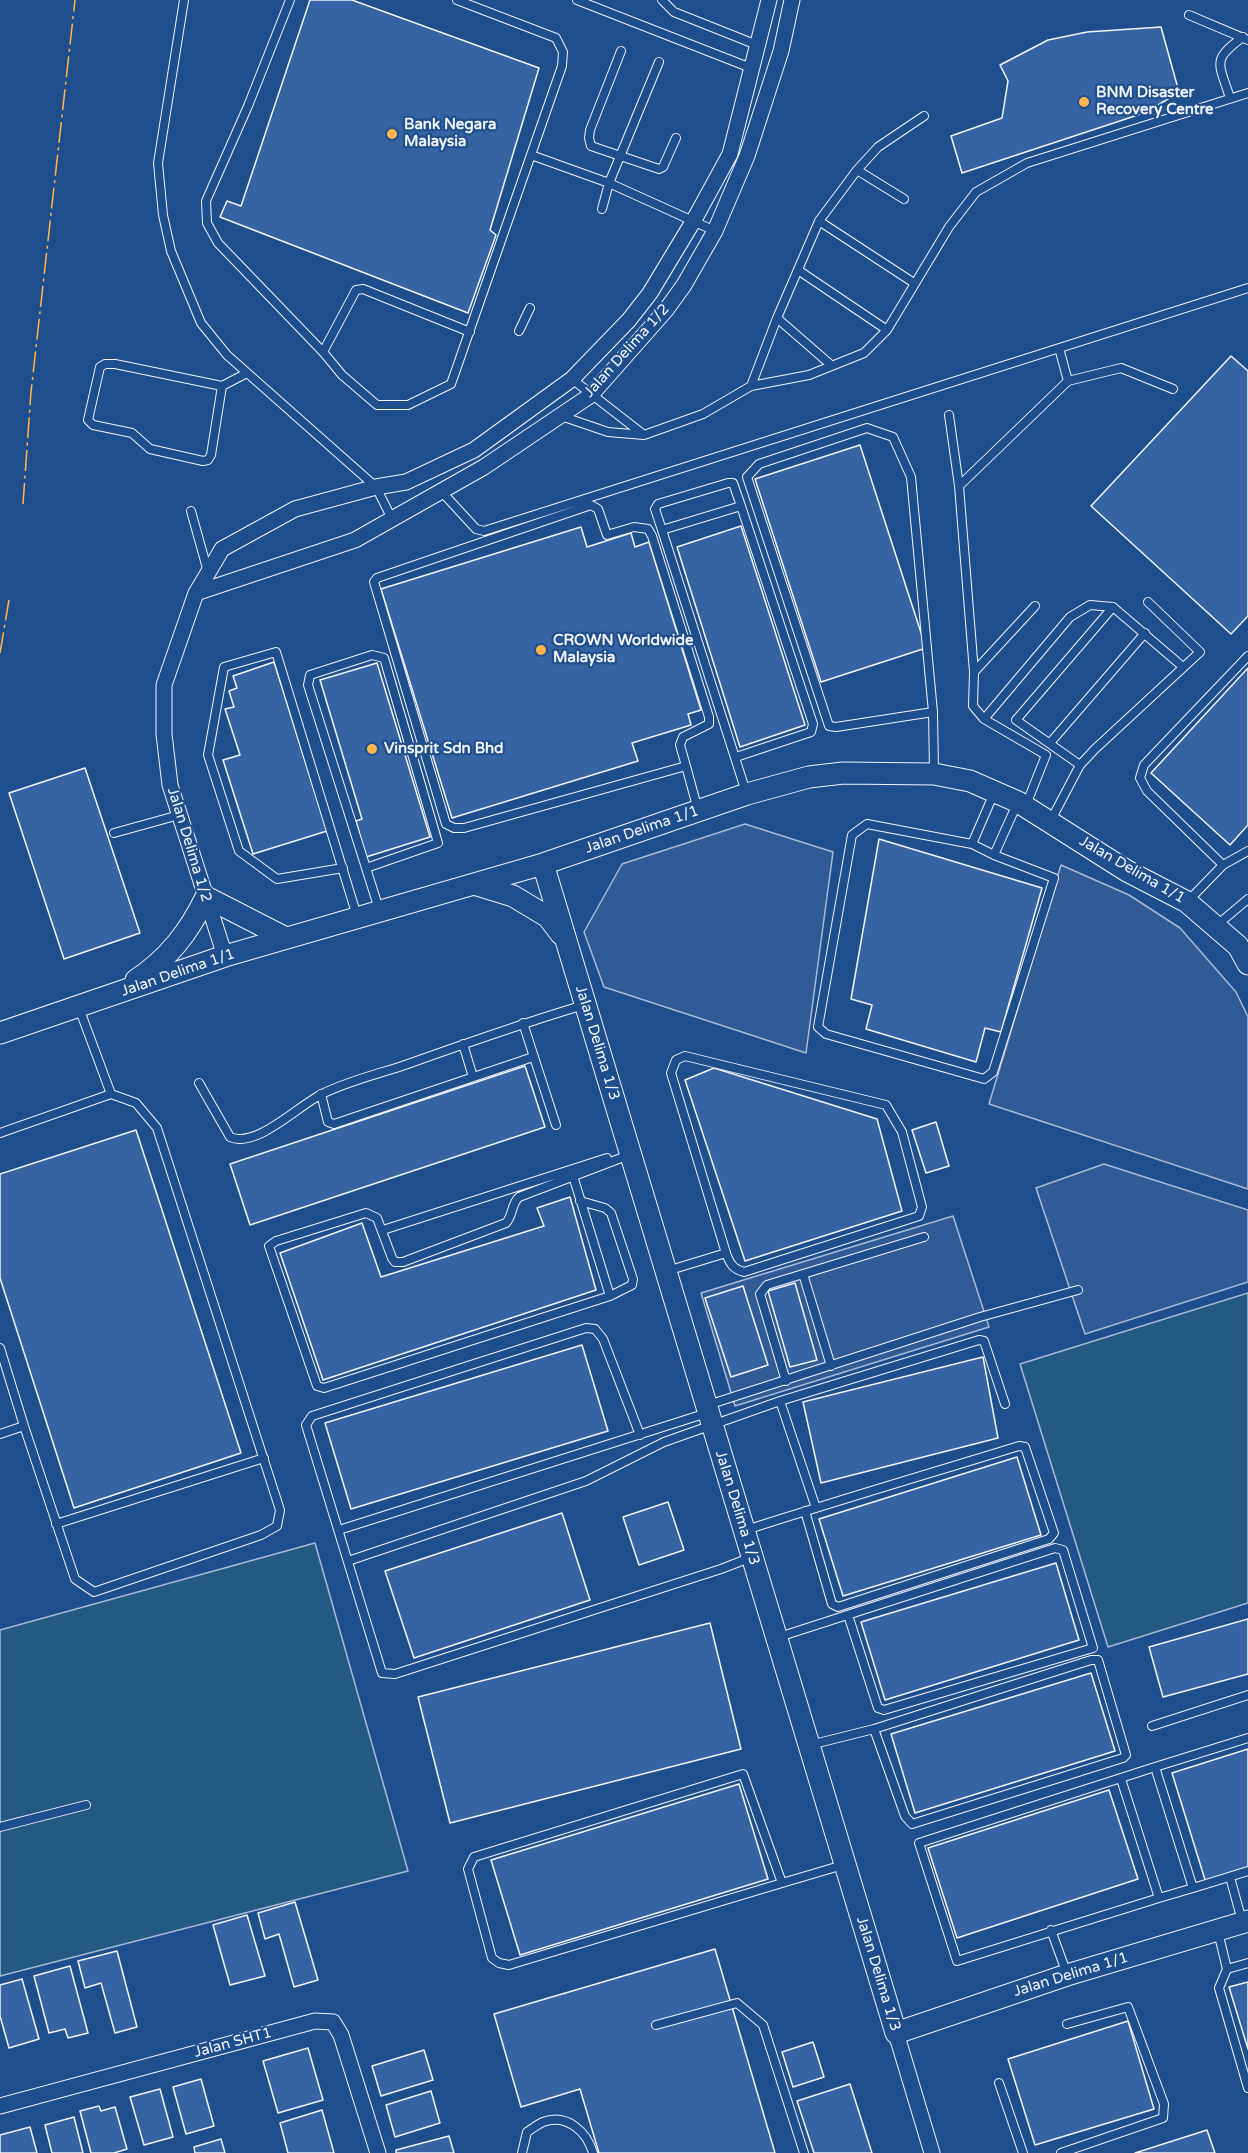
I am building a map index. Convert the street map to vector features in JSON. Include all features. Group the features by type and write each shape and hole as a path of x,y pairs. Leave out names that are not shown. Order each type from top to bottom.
{"street":[{"name":"Jalan Delima 1/2","path":"225,956 170,785 164,734 164,685 196,593 210,580 222,549 295,510 376,487 406,482 474,450 572,379 629,320 650,293 730,154 769,0"},
{"name":"Jalan Delima 1/2","path":"210,580 355,540 484,467 591,394 666,310 684,285 715,231 747,156 781,51 792,0"},
{"name":"Jalan Delima 1/1","path":"0,1033 225,956 543,864 747,794 808,777 843,773 934,774 970,781 1022,804 1127,871 1187,902 1243,950"},
{"name":"Jalan Delima 1/3","path":"543,864 932,2153"},
{"path":"474,884 513,896 548,917 566,941"},
{"path":"114,994 153,968 170,953 184,936 206,897 286,938"},
{"name":"Jalan Delima 1/1","path":"896,2033 1067,1975 1245,1922"},
{"name":"Jalan SHT1","path":"0,2106 315,2021 333,2022 341,2034 378,2153"}],"lane":[{"path":"184,0 158,163 163,215 171,251 201,323 227,355 376,487 392,519"},
{"path":"290,0 248,106 206,201 207,223 218,243 323,352 342,375 377,405 408,405 452,384 562,66 563,52 556,38 457,0"},
{"path":"577,0 751,68"},
{"path":"662,0 674,12 757,45"},
{"path":"1189,15 1245,39"},
{"path":"1230,98 1220,69 1220,57 1225,50 1245,39"},
{"path":"621,51 588,138 591,146 659,169 663,167 676,138"},
{"path":"602,209 609,183 659,62"},
{"path":"561,416 608,432 644,435 703,414 751,386 809,375 864,353 887,330 949,226 976,192 1027,163 1248,93"},
{"path":"751,386 777,318 819,221 857,170 878,147 924,116"},
{"path":"531,155 609,183 715,231"},
{"path":"857,170 904,199"},
{"path":"819,221 914,283"},
{"path":"798,270 887,330"},
{"path":"441,491 476,529 484,531 1248,288"},
{"path":"323,352 356,290 363,289 470,332"},
{"path":"519,331 530,308"},
{"path":"777,318 831,365"},
{"path":"1059,348 1068,381"},
{"path":"222,386 211,455 208,460 203,461 150,448 132,433 93,425 88,420 100,368 105,364 115,364 222,386 247,373"},
{"path":"959,486 1068,381 1121,368 1173,389"},
{"path":"572,379 644,435"},
{"path":"949,415 959,486 974,672 973,706 984,718 1046,755 994,855"},
{"path":"933,712 836,727 829,726 747,477 759,464 867,428 893,437 911,477 933,712 934,774"},
{"path":"735,757 811,732 813,724 733,483 728,483 658,504 655,509 662,530 735,757 747,794"},
{"path":"686,766 464,828 454,828 446,824 375,582 378,578 591,505 598,509 607,535 634,527 648,529 709,717 709,724 683,737 680,745 686,766 698,811"},
{"path":"662,530 741,506"},
{"path":"191,511 210,580"},
{"path":"1050,822 1080,765 1200,652 1148,602"},
{"path":"984,718 1070,617 1090,605 1113,607 1183,667"},
{"path":"974,672 1035,606"},
{"path":"1080,765 1016,720 1113,607"},
{"path":"1050,743 1145,633"},
{"path":"342,868 277,879 239,851 208,755 224,667 276,652 342,868 357,918"},
{"path":"366,868 438,843 384,658 372,655 310,675 308,685 366,868 380,911"},
{"path":"1223,865 1147,791 1140,778 1144,765 1248,656"},
{"path":"972,844 994,792"},
{"path":"114,833 179,815"},
{"path":"867,824 972,844 1054,878 993,1072 984,1078 826,1034 818,1027 852,835 867,824"},
{"path":"1187,902 1223,865 1248,851"},
{"path":"1215,927 1248,899"},
{"path":"199,1083 230,1137 246,1140 289,1117 321,1094 522,1023 585,1004"},
{"path":"79,1007 111,1094"},
{"path":"522,1023 556,1125"},
{"path":"463,1044 473,1077"},
{"path":"685,1056 886,1105 902,1132 922,1207 919,1216 744,1272 736,1270 730,1264 726,1252 671,1073 676,1060 685,1056"},
{"path":"321,1094 328,1122 334,1124 533,1058"},
{"path":"0,1133 111,1094 136,1103 157,1128 280,1510 277,1526 261,1535 93,1592 75,1579 0,1348"},
{"path":"580,1201 611,1212 633,1279 632,1286 610,1296 324,1388 317,1386 269,1246 276,1241 366,1213 377,1218 395,1262 403,1262 506,1223 519,1197 630,1152"},
{"path":"383,1230 630,1152"},
{"path":"573,1176 610,1296"},
{"path":"786,1381 760,1294 766,1285 924,1237"},
{"path":"666,1271 726,1252"},
{"path":"802,1274 831,1366"},
{"path":"339,1530 709,1414 786,1381 980,1317 1078,1290"},
{"path":"640,1435 603,1339 595,1329 586,1328 312,1416 306,1425 382,1673 395,1674 752,1557"},
{"path":"348,1561 586,1481 664,1442 709,1414 780,1401 979,1340 984,1341 1005,1404"},
{"path":"780,1401 816,1508"},
{"path":"0,1434 24,1426"},
{"path":"744,1531 804,1511 1019,1446 1025,1448 1054,1533 1049,1539 838,1607 832,1604 804,1511"},
{"path":"56,1524 264,1458"},
{"path":"777,1638 848,1615 1055,1548 1063,1550 1093,1648 884,1710 878,1707 848,1615"},
{"path":"809,1746 874,1729 1091,1660 1098,1660 1125,1755 1123,1758 912,1824 905,1816 874,1729"},
{"path":"1152,1726 1248,1695"},
{"path":"1248,1738 919,1843 957,1961 1051,1930 1248,1871"},
{"path":"1155,1767 1193,1888"},
{"path":"782,1883 743,1774 474,1857 468,1869 492,1958 499,1963 509,1965 845,1865"},
{"path":"1121,1779 1159,1898"},
{"path":"0,1827 86,1805"},
{"path":"1230,1877 1245,1922"},
{"path":"1051,1930 1067,1975"},
{"path":"1218,1930 1227,1968 1219,1988 1248,2088"},
{"path":"1227,1968 1248,1963"},
{"path":"656,2025 737,2003 763,2025 804,2153"},
{"path":"1061,2153 1163,2118 1164,2104 1128,2007 1067,2024"},
{"path":"999,2083 1023,2153"},
{"path":"522,2153 527,2132 543,2121 557,2120 574,2124 590,2142 593,2153"}],"shaded area":[{"path":"745,824 833,852 806,1053 604,987 584,932 622,864"},
{"path":"1061,865 1129,895 1180,928 1236,992 1248,1017 1248,1189 989,1104"},
{"path":"1104,1164 1248,1210 1248,1282 1085,1334 1036,1188"},
{"path":"953,1216 989,1327 735,1406 701,1293"},
{"path":"1248,1293 1248,1603 1108,1647 1020,1364"},
{"path":"315,1543 408,1871 0,1976 0,1630"}],"building":[{"name":"Bank Negara Malaysia","path":"310,0 352,0 539,68 490,230 496,235 468,313 220,217 227,201 241,206"},
{"name":"BNM Disaster Recovery Centre","path":"1161,27 1179,92 1147,112 962,173 951,136 1002,118 1008,81 1000,65 1048,40 1087,32"},
{"path":"1231,356 1248,371 1248,616 1231,634 1091,506"},
{"path":"860,445 926,648 821,682 755,479"},
{"path":"741,526 805,725 740,747 677,547"},
{"name":"CROWN Worldwide Malaysia","path":"581,527 587,547 631,533 635,547 649,542 701,710 688,714 691,725 632,743 638,761 452,818 381,589"},
{"path":"274,662 327,831 253,854 223,760 240,755 225,709 234,707 229,691 237,688 233,676"},
{"name":"Vinsprit Sdn Bhd","path":"377,663 430,837 366,857 356,821 362,819 320,680"},
{"path":"1248,668 1248,825 1230,845 1151,773"},
{"path":"85,768 140,933 64,959 9,793"},
{"path":"879,839 1042,888 1001,1032 985,1028 976,1062 866,1029 872,1005 851,999"},
{"path":"525,1066 545,1127 250,1225 230,1164"},
{"path":"714,1068 877,1119 902,1211 745,1261 685,1080"},
{"path":"936,1122 949,1166 926,1173 912,1130"},
{"path":"136,1130 241,1453 74,1508 0,1278 0,1174"},
{"path":"570,1197 596,1290 323,1380 280,1253 362,1223 381,1277 544,1226 537,1208"},
{"path":"795,1283 817,1360 790,1367 768,1291"},
{"path":"743,1286 768,1365 731,1377 705,1298"},
{"path":"582,1345 608,1431 351,1509 325,1423"},
{"path":"983,1357 998,1438 821,1483 803,1402"},
{"path":"1017,1457 1041,1535 843,1596 819,1519"},
{"path":"668,1502 684,1550 639,1565 623,1517"},
{"path":"562,1513 590,1600 414,1658 385,1571"},
{"path":"1056,1563 1079,1640 885,1700 861,1622"},
{"path":"1248,1619 1248,1674 1163,1697 1149,1647"},
{"path":"710,1623 741,1749 450,1823 418,1697"},
{"path":"1091,1673 1115,1751 915,1813 891,1734"},
{"path":"1248,1749 1248,1870 1206,1883 1172,1773"},
{"path":"739,1784 768,1879 520,1955 491,1860"},
{"path":"1109,1790 1138,1879 957,1938 928,1848"},
{"path":"295,1902 318,1980 294,1987 279,1934 265,1939 258,1913"},
{"path":"247,1915 265,1976 230,1985 213,1925"},
{"path":"715,1949 775,2153 599,2153 580,2089 521,2107 494,2014"},
{"path":"117,1951 137,2027 115,2033 101,1983 85,1988 78,1961"},
{"path":"70,1966 88,2033 68,2038 65,2029 49,2033 34,1976"},
{"path":"22,1979 39,2039 9,2048 0,2016 0,1985"},
{"path":"1248,1982 1248,2049 1229,1987"},
{"path":"1128,2021 1154,2109 1035,2145 1008,2059"},
{"path":"813,2042 824,2077 793,2087 782,2052"},
{"path":"308,2048 323,2100 278,2113 263,2061"},
{"path":"424,2050 433,2080 381,2096 372,2066"},
{"path":"201,2079 214,2126 186,2134 173,2087"},
{"path":"850,2084 872,2153 814,2153 797,2101"},
{"path":"160,2089 173,2137 144,2145 130,2097"},
{"path":"431,2091 440,2123 395,2137 386,2105"},
{"path":"99,2106 101,2111 115,2107 127,2149 114,2153 91,2153 80,2111"},
{"path":"322,2110 334,2153 288,2153 280,2123"},
{"path":"74,2117 83,2153 52,2153 45,2125"},
{"path":"30,2127 37,2153 0,2153 0,2135"},
{"path":"1207,2130 1215,2153 1135,2153"},
{"path":"449,2136 454,2153 396,2153 396,2150"},
{"path":"221,2139 225,2153 195,2153 194,2147"}],"power":[{"path":"23,504 31,392 75,0"},
{"path":"0,653 9,600"}],"place":[{"name":"BNM Disaster Recovery Centre","path":"1084,102"},
{"name":"Bank Negara Malaysia","path":"392,134"},
{"name":"CROWN Worldwide Malaysia","path":"541,650"},
{"name":"Vinsprit Sdn Bhd","path":"372,749"}]}
